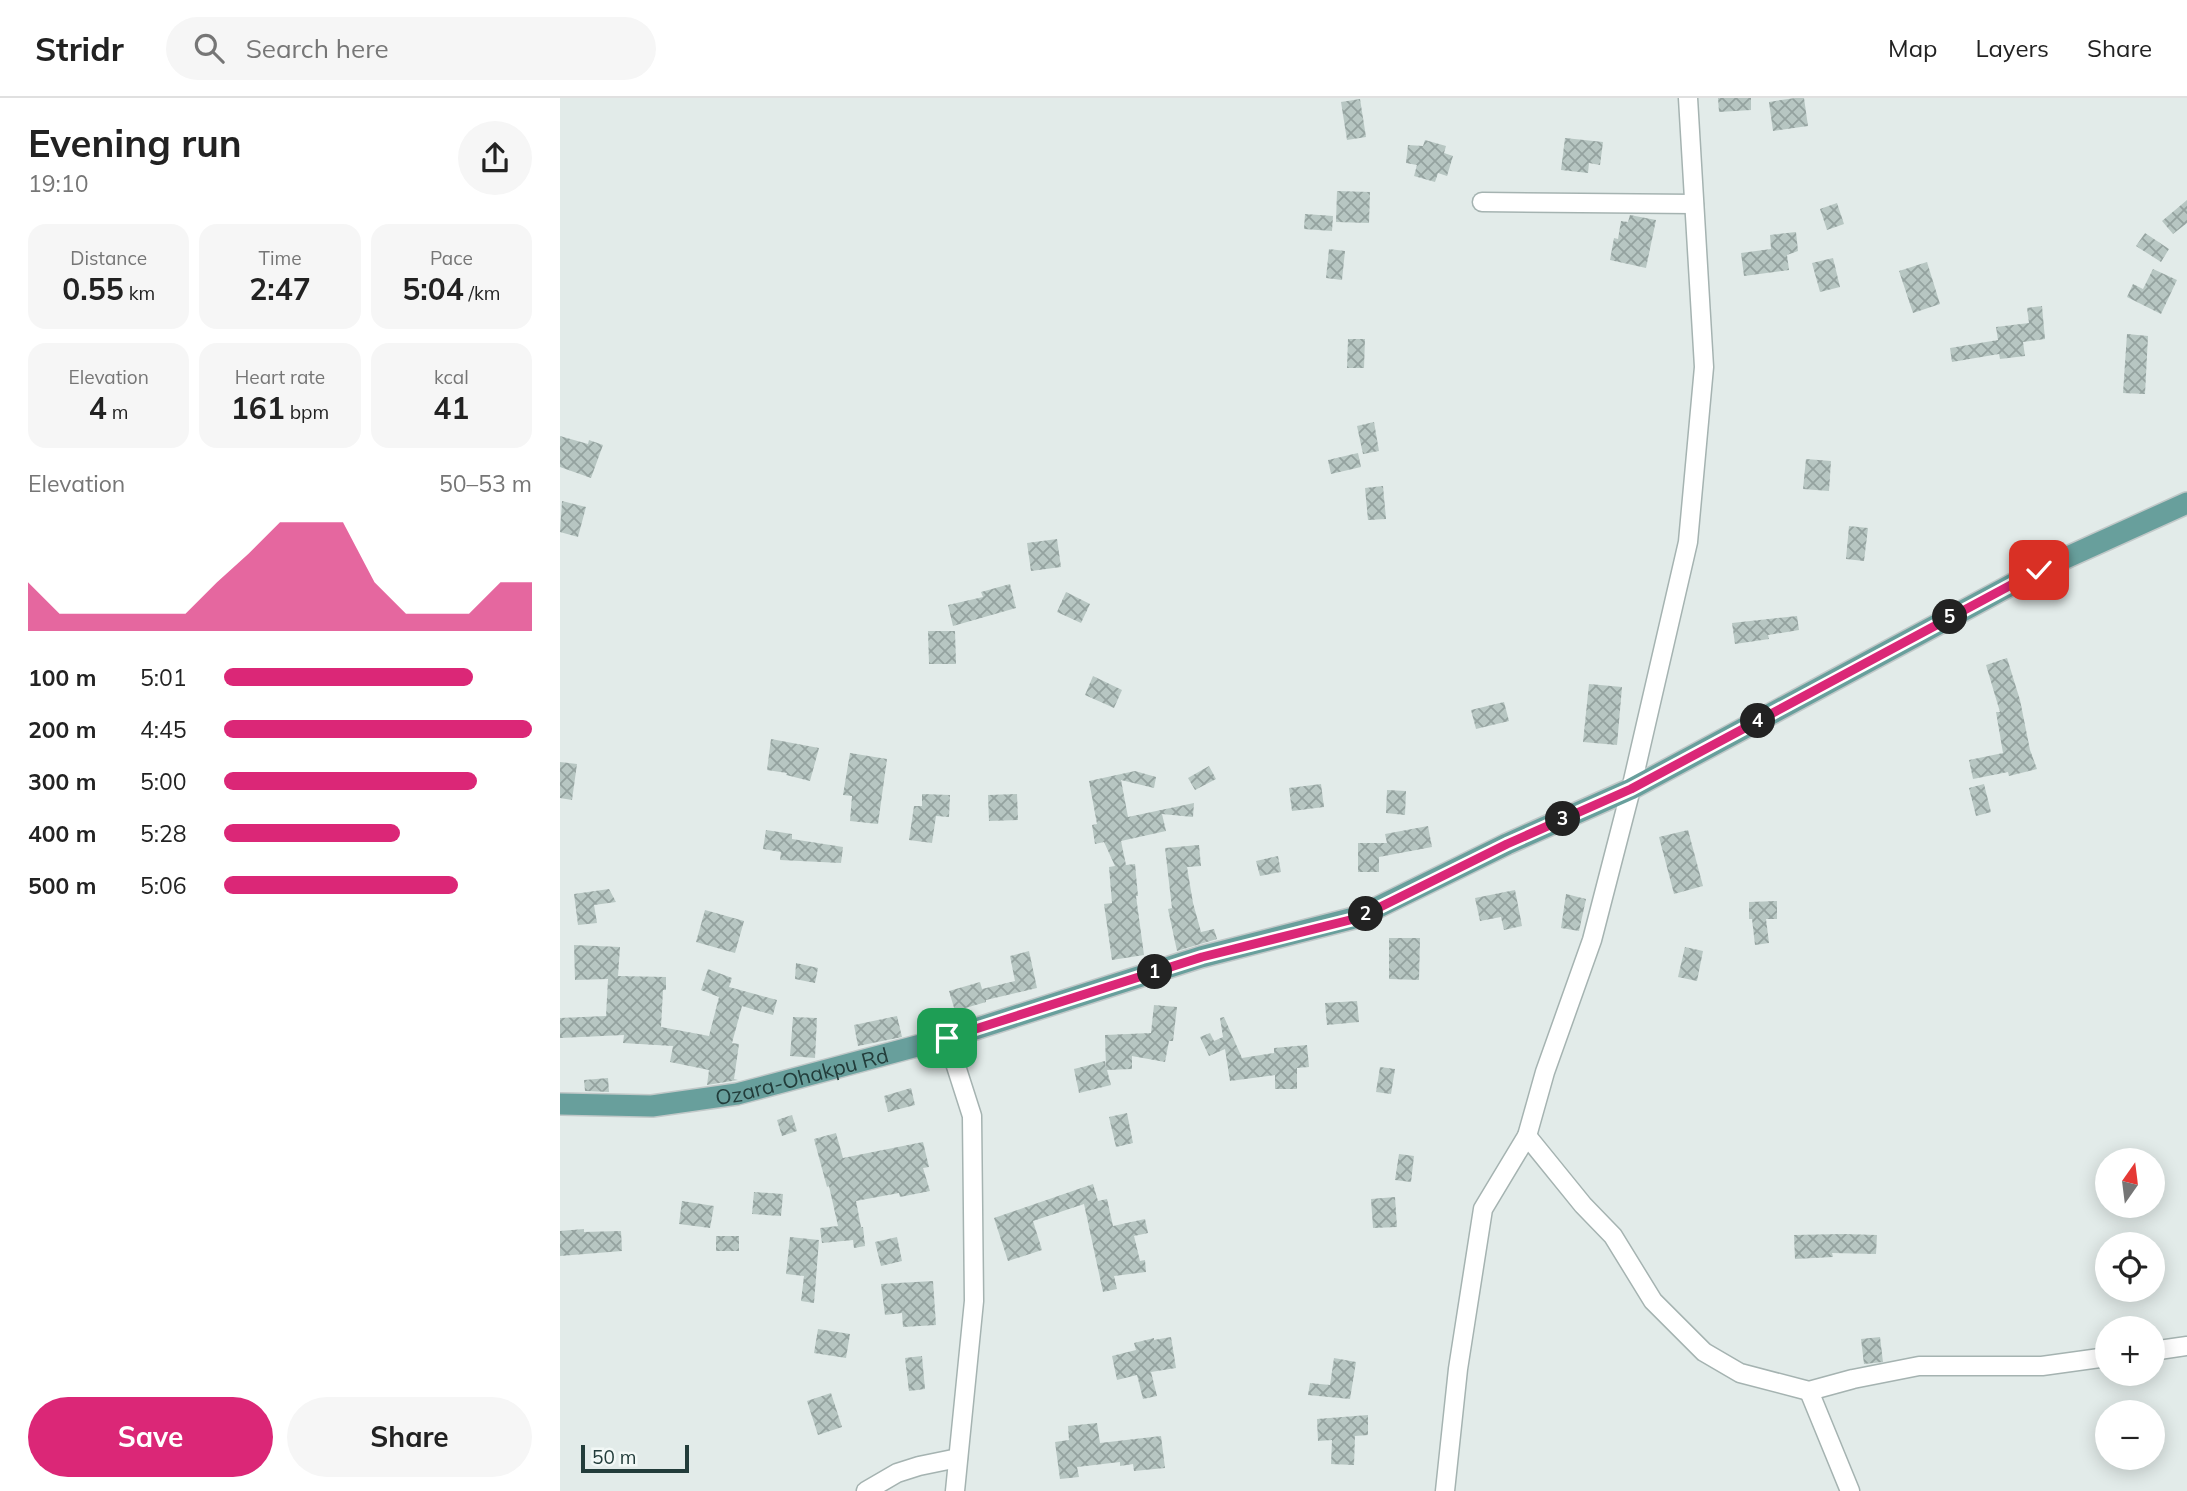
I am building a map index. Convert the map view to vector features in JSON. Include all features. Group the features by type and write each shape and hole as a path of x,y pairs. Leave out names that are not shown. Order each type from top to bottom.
{"main road":[{"name":"Ozara-Ohakpu Rd","path":"560,1104 652,1106 737,1094 947,1038 1202,957 1358,918 1507,844 1631,789 2039,570 2187,503"}],"street":[{"path":"1445,1491 1458,1369 1483,1209 1527,1136 1545,1072 1592,940 1631,789 1688,542 1704,367 1688,98"},
{"path":"1482,202 1694,204"},
{"path":"947,1038 972,1116 974,1301 955,1491"},
{"path":"1527,1136 1583,1205 1613,1236 1653,1301 1704,1352 1741,1373 1810,1391 1919,1366 2042,1366 2095,1359"},
{"path":"2165,1349 2187,1346"},
{"path":"1810,1391 1850,1491"},
{"path":"866,1491 897,1473 958,1458"}],"building":[{"path":"1718,98 1751,98 1751,110 1719,112"},
{"path":"1804,98 1808,126 1773,131 1769,102"},
{"path":"1360,99 1366,137 1347,140 1341,102"},
{"path":"1565,138 1603,142 1600,165 1589,163 1588,173 1561,170"},
{"path":"1425,140 1446,146 1444,153 1453,156 1447,176 1438,173 1435,182 1414,176 1417,165 1406,163 1408,145 1423,146"},
{"path":"1337,191 1370,192 1369,223 1336,222"},
{"path":"2187,200 2187,223 2173,234 2162,221"},
{"path":"1837,203 1844,224 1827,230 1820,209"},
{"path":"1305,214 1333,216 1332,231 1304,229"},
{"path":"1630,215 1656,220 1646,268 1610,260 1614,238 1618,239 1621,221 1628,222"},
{"path":"1796,232 1798,251 1787,255 1789,270 1744,276 1741,253 1771,249 1770,235"},
{"path":"2145,233 2169,249 2161,262 2136,246"},
{"path":"1329,249 1345,251 1342,280 1326,278"},
{"path":"1833,258 1840,287 1820,292 1812,263"},
{"path":"1927,262 1940,304 1913,313 1899,271"},
{"path":"2153,269 2177,280 2161,314 2127,297 2133,284 2143,289"},
{"path":"2042,306 2045,339 2023,342 2025,356 2000,359 1999,354 1952,362 1950,348 1998,340 1996,327 2029,323 2027,308"},
{"path":"2127,334 2148,336 2145,394 2123,393"},
{"path":"1348,339 1365,339 1364,368 1347,368"},
{"path":"1374,422 1379,451 1363,454 1357,426"},
{"path":"560,436 603,445 591,478 560,467"},
{"path":"1358,453 1361,467 1331,474 1328,460"},
{"path":"1806,459 1831,461 1829,491 1803,489"},
{"path":"1383,486 1386,519 1368,520 1365,488"},
{"path":"562,501 586,507 578,537 560,532"},
{"path":"1849,526 1868,528 1864,561 1846,559"},
{"path":"1057,539 1061,567 1031,571 1027,543"},
{"path":"1010,584 1016,608 953,626 948,605 983,597 981,592"},
{"path":"1066,592 1090,604 1081,623 1057,612"},
{"path":"1797,616 1799,630 1768,635 1769,639 1735,644 1732,623"},
{"path":"928,631 955,631 956,664 929,664"},
{"path":"2007,658 2037,769 2009,776 2008,772 1973,779 1969,760 2003,753 1996,712 2000,712 1986,665"},
{"path":"1093,676 1122,690 1114,708 1085,695"},
{"path":"1589,684 1622,687 1617,745 1583,742"},
{"path":"1504,702 1509,721 1476,729 1471,710"},
{"path":"771,739 819,748 810,781 767,770"},
{"path":"850,753 887,759 878,824 850,821 852,796 843,795"},
{"path":"560,762 577,764 572,800 560,798"},
{"path":"1209,766 1216,779 1195,790 1188,778"},
{"path":"1135,771 1156,777 1154,788 1121,780 1128,817 1194,803 1193,817 1162,814 1166,831 1121,841 1126,865 1135,864 1136,896 1144,955 1112,960 1104,904 1112,903 1109,867 1115,866 1104,842 1095,844 1092,825 1097,824 1089,781"},
{"path":"1321,784 1324,807 1292,811 1289,788"},
{"path":"1984,784 1991,812 1976,816 1969,788"},
{"path":"1387,790 1406,791 1405,815 1386,813"},
{"path":"922,794 950,795 949,817 936,816 932,843 909,840 914,806 922,806"},
{"path":"1017,794 1018,820 989,821 988,795"},
{"path":"1428,826 1432,847 1379,857 1379,872 1358,872 1358,843 1387,843 1385,834"},
{"path":"766,830 792,834 792,839 843,847 841,863 780,860 781,852 763,849"},
{"path":"1688,830 1703,886 1674,894 1659,837"},
{"path":"1199,845 1201,866 1187,867 1193,903 1201,932 1214,929 1217,939 1177,951 1168,909 1172,908 1165,848"},
{"path":"1278,856 1281,872 1260,876 1256,861"},
{"path":"609,889 616,902 594,905 597,923 578,925 574,894"},
{"path":"1515,890 1522,926 1504,930 1501,917 1480,921 1475,898"},
{"path":"1566,894 1586,899 1579,931 1561,928"},
{"path":"1777,901 1777,919 1766,919 1769,943 1755,945 1752,919 1749,919 1749,902"},
{"path":"705,910 744,921 735,953 696,942"},
{"path":"1389,938 1420,938 1419,980 1389,979"},
{"path":"574,945 620,947 618,976 666,977 661,1027 709,1036 719,997 701,990 708,969 732,978 729,987 777,1000 773,1015 742,1006 732,1043 739,1044 734,1079 738,1080 707,1085 709,1070 670,1062 673,1046 623,1043 624,1035 560,1038 560,1018 606,1016 608,979 575,980"},
{"path":"1685,947 1703,951 1697,981 1678,977"},
{"path":"1029,951 1037,988 986,1000 955,1011 949,991 980,982 982,989 1015,981 1010,956"},
{"path":"796,963 818,968 815,983 795,979"},
{"path":"1357,1001 1359,1022 1327,1025 1325,1003"},
{"path":"1154,1005 1177,1007 1173,1041 1169,1041 1165,1062 1132,1056 1132,1069 1107,1070 1111,1085 1079,1093 1074,1069 1105,1061 1106,1068 1105,1035 1151,1033"},
{"path":"897,1016 902,1037 858,1046 854,1025"},
{"path":"793,1017 817,1018 815,1058 790,1056"},
{"path":"1224,1017 1242,1058 1274,1053 1274,1048 1307,1045 1309,1067 1297,1068 1297,1089 1275,1089 1275,1075 1230,1081 1225,1049 1209,1056 1200,1037 1210,1033 1214,1041 1223,1037 1220,1018"},
{"path":"1380,1067 1395,1069 1391,1094 1376,1092"},
{"path":"608,1078 609,1092 585,1091 584,1080"},
{"path":"911,1088 915,1105 888,1112 884,1096"},
{"path":"1127,1113 1133,1143 1116,1147 1109,1117"},
{"path":"792,1115 797,1131 782,1136 777,1120"},
{"path":"836,1133 843,1158 923,1142 929,1167 923,1168 930,1191 900,1197 899,1193 856,1201 865,1246 854,1248 853,1240 822,1243 820,1228 838,1226 814,1139"},
{"path":"1399,1154 1414,1156 1411,1182 1395,1180"},
{"path":"1093,1184 1098,1201 1107,1199 1113,1226 1145,1219 1148,1233 1134,1236 1140,1261 1145,1260 1146,1272 1114,1276 1117,1289 1103,1292 1084,1204 1033,1221 1042,1250 1008,1261 994,1218"},
{"path":"754,1192 783,1194 781,1216 752,1214"},
{"path":"1395,1197 1397,1227 1373,1228 1371,1199"},
{"path":"682,1201 714,1206 710,1228 679,1224"},
{"path":"584,1229 584,1232 621,1231 622,1251 560,1256 560,1231"},
{"path":"1794,1235 1877,1235 1876,1254 1832,1253 1833,1257 1795,1259"},
{"path":"716,1236 739,1236 739,1251 716,1251"},
{"path":"790,1237 819,1240 814,1303 801,1301 804,1276 786,1274"},
{"path":"897,1237 902,1261 881,1266 875,1242"},
{"path":"933,1281 936,1325 903,1327 902,1313 885,1315 881,1284"},
{"path":"818,1329 850,1334 846,1358 814,1353"},
{"path":"1171,1337 1176,1368 1151,1372 1157,1396 1143,1399 1137,1375 1117,1380 1112,1356 1136,1350 1134,1343"},
{"path":"1880,1337 1883,1362 1864,1364 1861,1339"},
{"path":"922,1356 925,1389 909,1391 905,1358"},
{"path":"1334,1358 1356,1362 1350,1399 1308,1395 1310,1383 1330,1385"},
{"path":"831,1393 842,1427 818,1435 807,1401"},
{"path":"1368,1415 1368,1435 1355,1436 1354,1465 1331,1464 1332,1440 1318,1441 1317,1419"},
{"path":"1097,1423 1100,1443 1161,1436 1165,1468 1134,1471 1133,1464 1120,1466 1120,1462 1077,1467 1079,1477 1060,1479 1055,1442 1069,1440 1068,1426"}],"route":[{"path":"947,1038 1202,957 1358,918 1507,844 1631,789 2039,570"}]}
